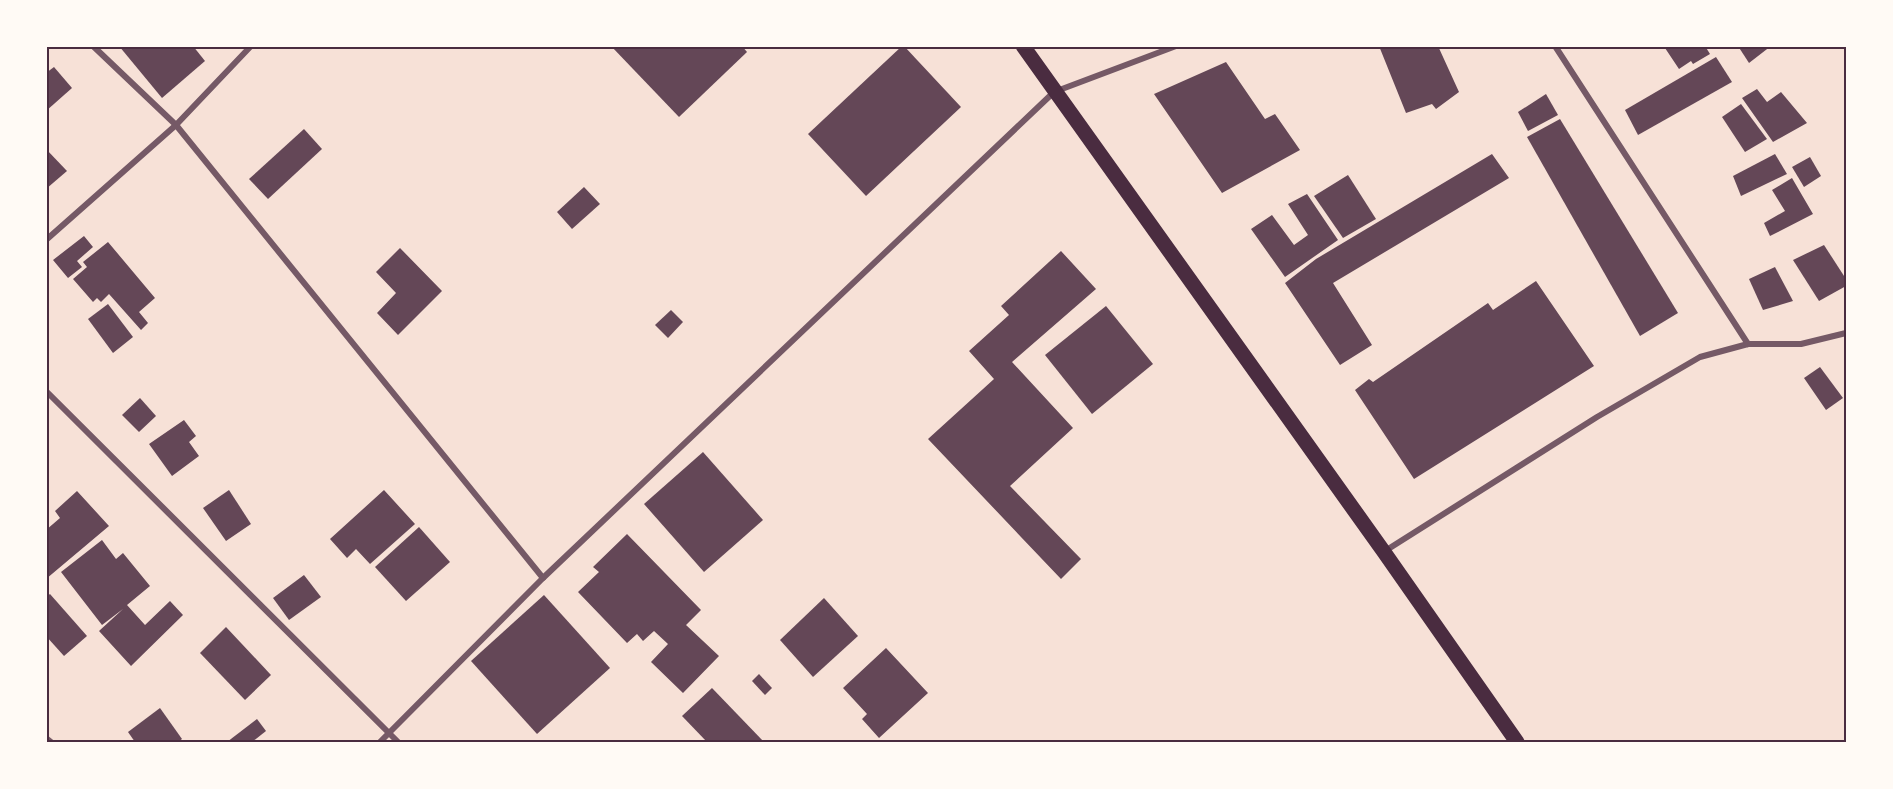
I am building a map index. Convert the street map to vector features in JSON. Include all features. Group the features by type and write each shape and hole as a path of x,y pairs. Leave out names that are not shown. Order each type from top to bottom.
{"main road":[{"path":"1023,46 1517,742"}],"street":[{"path":"93,46 176,125 543,578"},
{"path":"46,240 176,125 251,46"},
{"path":"380,742 543,578 1054,92 1176,46"},
{"path":"1555,46 1748,344"},
{"path":"1384,552 1597,417 1700,357 1748,344 1801,344 1846,333"},
{"path":"46,391 398,742"},
{"path":"46,738 51,742"}],"building":[{"path":"119,46 193,46 205,61 162,98"},
{"path":"611,46 742,46 747,52 679,117"},
{"path":"902,46 961,107 866,196 808,134"},
{"path":"1379,46 1438,46 1459,92 1436,109 1432,104 1406,113"},
{"path":"1668,46 1705,46 1710,54 1693,64 1691,61 1679,69 1665,48"},
{"path":"1738,46 1771,46 1749,63"},
{"path":"1716,57 1732,82 1638,135 1625,110"},
{"path":"1226,62 1265,119 1275,114 1300,150 1222,193 1154,94"},
{"path":"54,67 72,88 46,111 46,73"},
{"path":"1757,89 1767,102 1781,92 1807,123 1773,142 1742,98"},
{"path":"1546,94 1558,115 1528,131 1518,112"},
{"path":"1741,104 1767,139 1745,152 1722,117"},
{"path":"1560,119 1678,313 1640,336 1527,137"},
{"path":"304,129 322,149 268,199 249,179"},
{"path":"46,149 67,171 46,189"},
{"path":"1492,154 1509,178 1333,283 1372,345 1340,365 1285,283 1316,259"},
{"path":"1775,154 1787,174 1741,196 1733,176"},
{"path":"1810,157 1821,176 1804,187 1792,167"},
{"path":"1348,175 1376,219 1343,238 1314,196"},
{"path":"1792,178 1813,214 1770,236 1764,223 1785,211 1772,190"},
{"path":"584,187 600,204 572,229 557,212"},
{"path":"1307,194 1338,240 1285,277 1251,229 1272,215 1294,245 1308,235 1288,204"},
{"path":"84,236 93,247 77,261 82,267 68,278 53,260"},
{"path":"108,242 155,298 139,312 148,323 141,330 109,294 101,302 97,298 93,302 73,279 87,267 83,262"},
{"path":"1824,245 1846,279 1846,286 1819,301 1793,260"},
{"path":"400,248 442,291 398,335 377,313 396,293 376,272"},
{"path":"1061,251 1096,289 1012,362 1073,428 1010,486 1081,559 1061,579 928,439 994,379 969,351 1009,315 1001,306"},
{"path":"1775,267 1793,301 1763,310 1749,279"},
{"path":"1536,281 1594,366 1414,479 1355,390 1369,379 1373,382 1488,303 1493,310"},
{"path":"108,304 133,337 113,353 88,319"},
{"path":"1106,306 1153,364 1092,414 1045,355"},
{"path":"671,310 683,322 668,338 655,325"},
{"path":"1820,367 1843,398 1826,410 1804,378"},
{"path":"140,398 156,416 139,432 122,415"},
{"path":"184,420 196,436 189,442 199,456 172,476 149,444"},
{"path":"703,452 763,520 704,572 644,504"},
{"path":"229,490 251,524 226,541 203,508"},
{"path":"384,490 415,524 370,564 356,549 347,558 330,539"},
{"path":"77,491 109,526 46,579 46,530 60,518 55,511"},
{"path":"419,527 450,562 406,601 375,567"},
{"path":"627,534 701,610 686,625 719,656 683,693 651,662 668,644 654,631 643,641 637,634 627,643 578,592 599,572 593,567"},
{"path":"102,540 116,559 123,553 150,586 127,605 145,625 170,601 183,615 131,666 99,631 123,609 102,625 61,572"},
{"path":"304,575 321,597 289,620 273,598"},
{"path":"50,594 87,636 64,656 46,636 46,597"},
{"path":"544,595 610,668 537,734 471,661"},
{"path":"824,598 858,636 813,677 780,640"},
{"path":"226,627 271,675 245,700 200,653"},
{"path":"886,648 928,693 879,738 862,719 867,714 843,688"},
{"path":"759,674 772,688 765,695 752,681"},
{"path":"712,688 764,742 707,742 682,716"},
{"path":"160,708 182,739 178,742 135,742 128,732"},
{"path":"257,719 266,731 252,742 227,742"}]}
